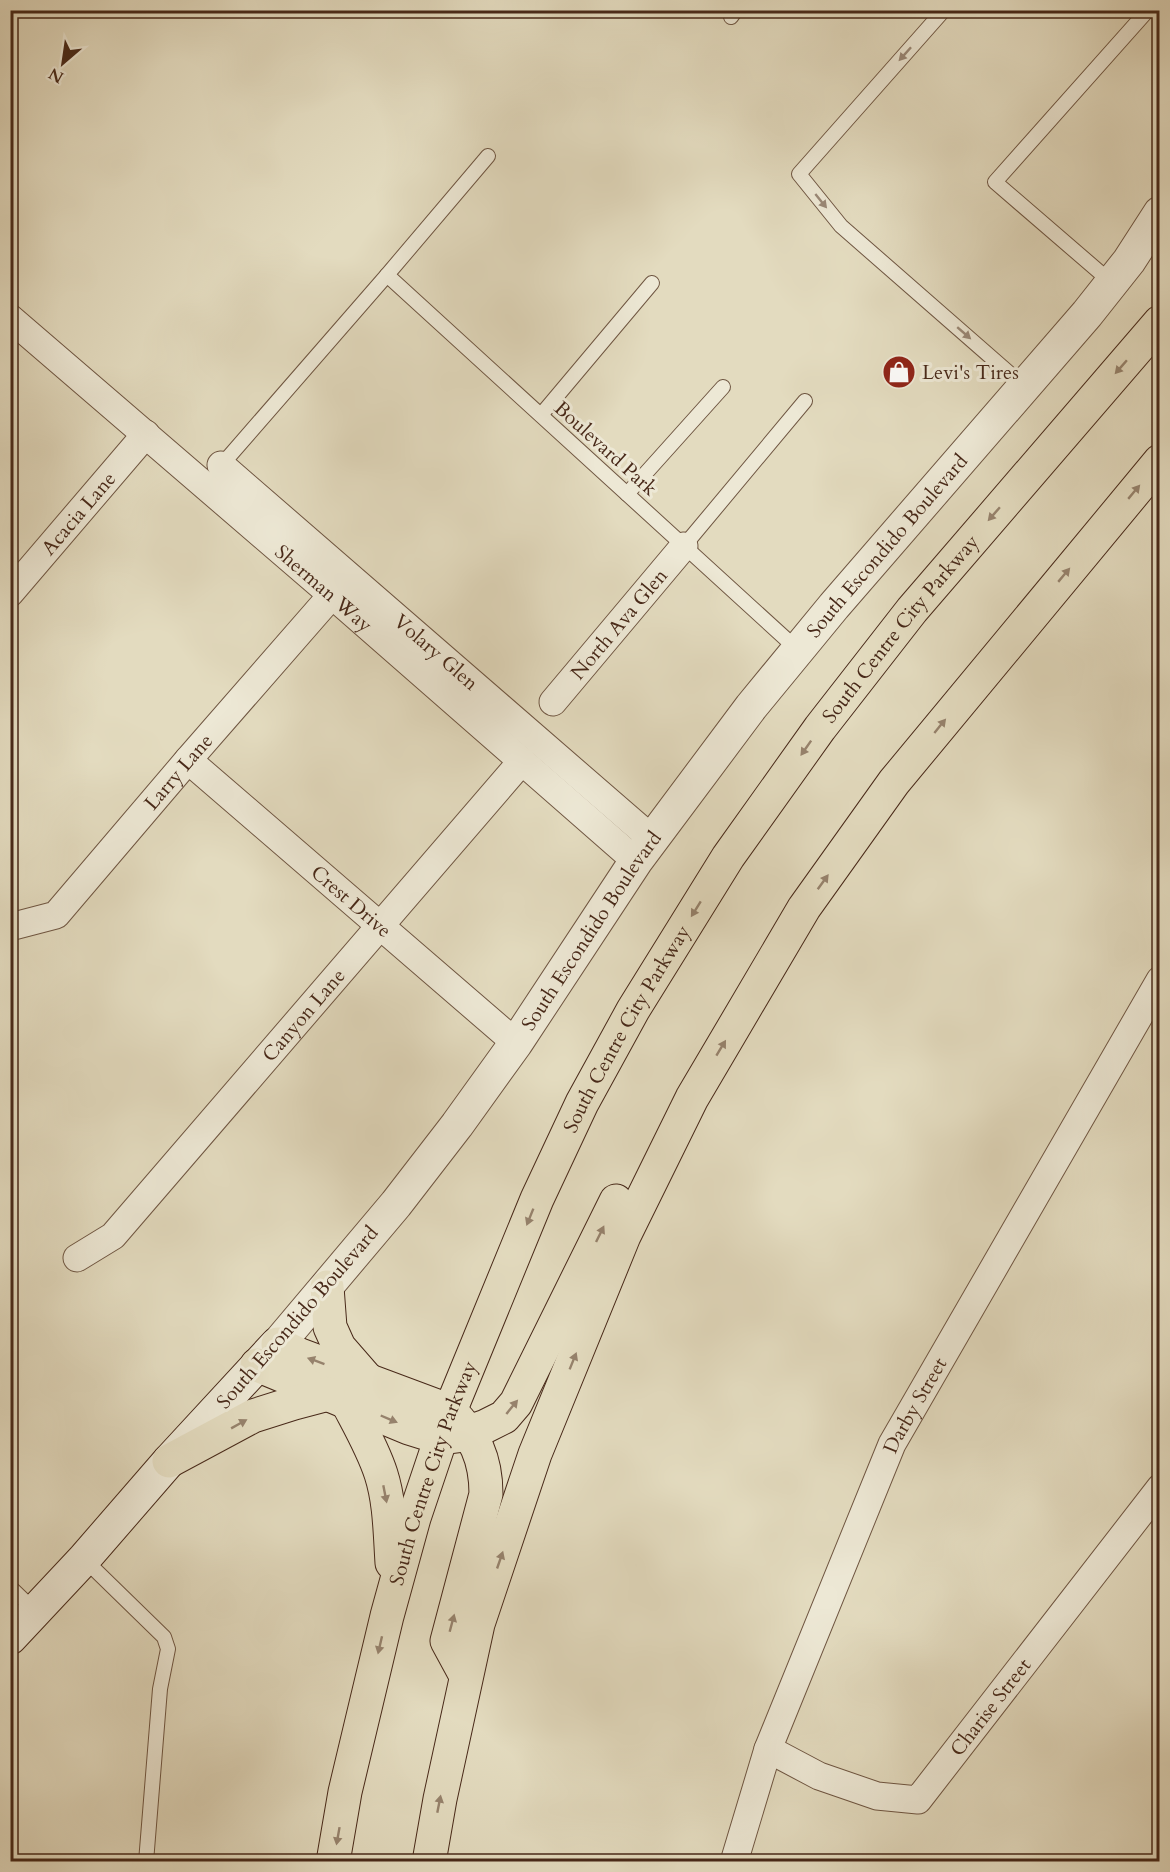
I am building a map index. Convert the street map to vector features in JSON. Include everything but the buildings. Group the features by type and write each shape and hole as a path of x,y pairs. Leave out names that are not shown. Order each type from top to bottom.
{"highway":[{"name":"South Centre City Parkway","path":"333,1862 345,1792 393,1588 414,1518 453,1427 537,1199 582,1103 633,1010 728,857 820,728 912,610 1154,326"},
{"path":"429,1862 478,1624 535,1454 624,1236 692,1098 804,908 894,782 1160,461"},
{"path":"268,1354 347,1392 453,1427 486,1426 504,1417 516,1403 617,1200 692,1098"},
{"path":"327,1287 330,1327 339,1347 347,1392 381,1474 389,1517 393,1588"},
{"path":"169,1461 253,1416 294,1403 347,1392"},
{"path":"453,1427 480,1454 486,1472 486,1494 447,1641 466,1676"}],"street":[{"name":"South Escondido Boulevard","path":"10,1638 268,1354 403,1195 516,1043 644,850 747,712 1087,314 1129,261 1160,213"},
{"name":"Sherman Way","path":"10,318 146,434 213,475 332,595 522,761 644,850"},
{"name":"Acacia Lane","path":"10,593 146,434"},
{"name":"Volary Glen","path":"213,475 644,850"},
{"name":"North Ava Glen","path":"553,702 684,546"},
{"name":"Larry Lane","path":"10,927 56,915 332,595"},
{"name":"Crest Drive","path":"188,760 516,1043"},
{"name":"Canyon Lane","path":"77,1258 113,1236 522,761"},
{"name":"Darby Street","path":"734,1862 768,1749 892,1444 1160,980"},
{"name":"Charise Street","path":"768,1749 819,1776 877,1796 918,1800 1160,1488"}],"lane":[{"path":"944,10 799,174 841,226 1024,386"},
{"path":"1111,282 995,182 1148,10"},
{"path":"213,475 488,156"},
{"name":"Boulevard Park","path":"387,275 798,650"},
{"path":"541,415 652,283"},
{"path":"627,494 723,387"},
{"path":"684,546 805,401"},
{"path":"84,1559 164,1637 168,1649 160,1689 146,1862"},
{"path":"10,1587 35,1611"}],"place":[{"name":"Levi's Tires","path":"899,372"}]}
